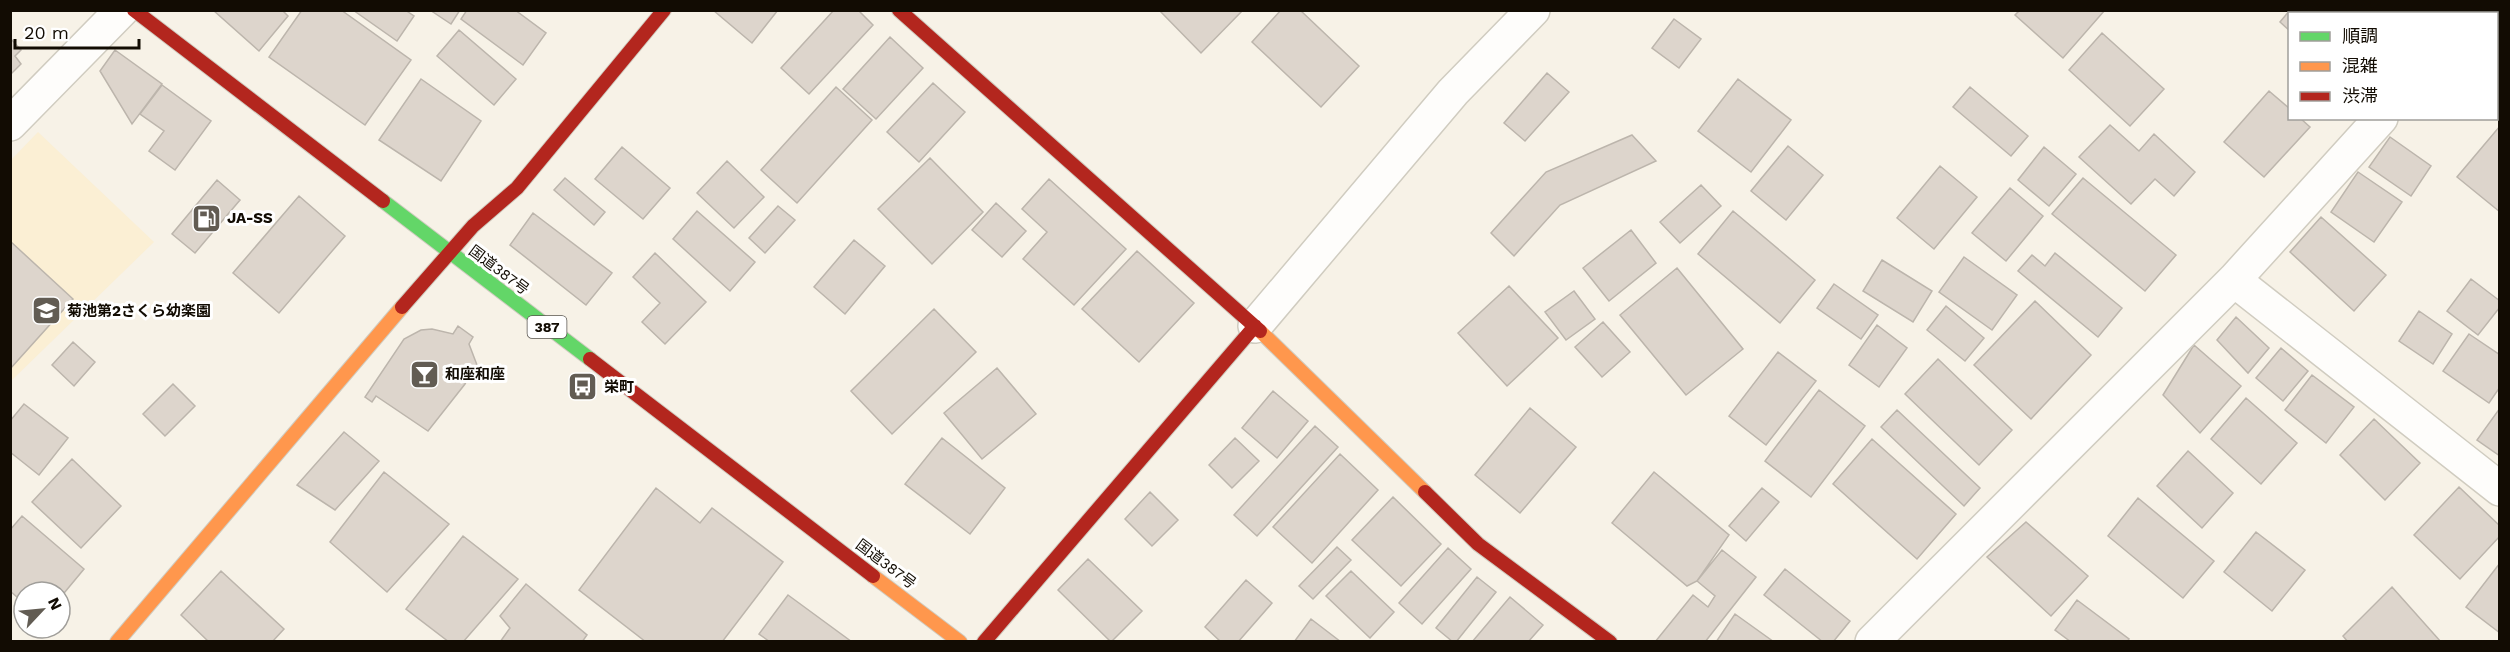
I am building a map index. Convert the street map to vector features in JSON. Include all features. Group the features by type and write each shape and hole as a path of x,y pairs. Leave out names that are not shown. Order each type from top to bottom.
{"main road":[{"name":"国道387号","path":"134,10 960,642"},
{"path":"117,642 367,346 451,254 473,226 517,188 664,10"},
{"path":"899,10 1255,326 1478,544 1610,642"},
{"path":"984,642 1255,326"}],"street":[{"path":"10,124 122,10"},
{"path":"1255,326 1453,92 1533,10"},
{"path":"1872,642 2234,280 2379,120"},
{"path":"2234,280 2499,489"}],"shaded area":[{"name":"菊池第2さくら幼楽園","path":"38,132 154,242 11,381 11,160"}],"building":[{"path":"213,10 282,10 288,16 259,51"},
{"path":"302,10 341,10 411,60 365,125 269,57"},
{"path":"353,10 405,10 414,16 397,41"},
{"path":"430,10 460,10 451,24"},
{"path":"467,10 515,10 546,33 523,65 461,19"},
{"path":"713,10 778,10 752,43"},
{"path":"834,10 858,10 873,25 809,94 781,68"},
{"path":"1159,10 1243,10 1201,53"},
{"path":"1281,10 1300,10 1359,66 1321,107 1252,42"},
{"path":"2020,10 2105,10 2063,58 2015,15"},
{"path":"2290,10 2315,10 2316,12 2288,12"},
{"path":"2500,11 2500,74 2498,73 2498,13"},
{"path":"2288,12 2288,29 2280,22"},
{"path":"1674,19 1701,39 1679,68 1652,48"},
{"path":"459,30 516,79 494,105 437,56"},
{"path":"2102,33 2164,89 2130,126 2069,70"},
{"path":"890,37 923,68 876,119 843,89"},
{"path":"10,38 21,50 15,56 21,64 10,75"},
{"path":"115,50 162,84 132,124 100,71"},
{"path":"1547,73 1569,92 1525,141 1504,123"},
{"path":"421,79 481,121 441,181 379,140"},
{"path":"1738,79 1791,120 1751,172 1698,131"},
{"path":"933,83 965,112 919,162 887,132"},
{"path":"162,85 211,121 175,170 149,151 164,131 140,114"},
{"path":"836,87 872,120 797,203 761,170"},
{"path":"1970,87 2028,136 2011,156 1953,107"},
{"path":"2269,91 2288,107 2288,120 2302,120 2310,127 2264,177 2224,142"},
{"path":"2110,125 2139,151 2154,134 2195,172 2174,196 2155,179 2131,204 2079,157"},
{"path":"2500,126 2500,212 2457,177"},
{"path":"1632,135 1656,161 1560,205 1514,256 1491,233 1546,172"},
{"path":"2390,137 2431,166 2411,196 2369,167"},
{"path":"1788,146 1823,175 1786,220 1751,191"},
{"path":"622,147 670,188 643,219 595,179"},
{"path":"2044,147 2076,174 2049,206 2018,180"},
{"path":"930,158 983,212 932,264 878,209"},
{"path":"727,161 764,197 734,228 697,193"},
{"path":"1940,166 1977,197 1934,249 1897,218"},
{"path":"2358,172 2402,202 2374,242 2331,212"},
{"path":"565,178 605,212 594,225 554,190"},
{"path":"2083,178 2176,255 2145,291 2052,214"},
{"path":"1049,179 1126,249 1074,305 1023,259 1047,232 1022,209"},
{"path":"217,180 240,200 195,253 172,234"},
{"path":"1701,185 1721,206 1680,243 1660,222"},
{"path":"2010,188 2043,216 2006,261 1972,233"},
{"path":"299,196 345,236 279,313 233,273"},
{"path":"996,203 1026,231 1002,257 972,230"},
{"path":"778,206 795,220 765,253 749,238"},
{"path":"697,211 755,262 730,291 673,239"},
{"path":"1733,211 1815,280 1780,323 1698,254"},
{"path":"533,213 612,273 586,305 510,245"},
{"path":"2321,217 2386,275 2354,311 2290,252"},
{"path":"1631,230 1656,263 1609,301 1583,268"},
{"path":"854,240 885,266 845,314 814,287"},
{"path":"10,241 73,299 10,369"},
{"path":"1137,251 1194,303 1139,362 1082,309"},
{"path":"655,253 706,302 665,344 642,322 660,303 633,277"},
{"path":"2055,253 2122,308 2098,337 2018,271 2032,255 2045,266"},
{"path":"1964,257 2017,295 1992,330 1939,292"},
{"path":"1882,260 1932,291 1913,322 1863,291"},
{"path":"1677,268 1743,349 1686,395 1620,315"},
{"path":"2471,279 2500,301 2500,307 2478,335 2447,311"},
{"path":"1834,284 1878,315 1861,339 1817,308"},
{"path":"1509,286 1558,338 1507,386 1458,333"},
{"path":"1574,291 1595,319 1566,340 1545,312"},
{"path":"2035,301 2091,355 2031,419 1974,365"},
{"path":"1946,306 1984,338 1965,361 1927,330"},
{"path":"934,309 976,352 892,434 851,391"},
{"path":"2419,311 2452,334 2433,364 2399,341"},
{"path":"2236,317 2269,348 2248,373 2217,340"},
{"path":"1603,322 1630,352 1602,377 1575,347"},
{"path":"1877,325 1907,348 1879,387 1849,365"},
{"path":"458,326 473,337 469,344 477,365 473,375 470,374 465,384 428,431 376,396 372,402 365,397 404,339 421,330 432,329 453,334"},
{"path":"2469,334 2500,355 2500,387 2489,403 2443,371"},
{"path":"73,342 95,362 74,386 52,365"},
{"path":"2194,345 2241,386 2200,433 2163,395"},
{"path":"2281,348 2308,371 2283,401 2256,378"},
{"path":"1778,352 1816,381 1766,445 1729,416"},
{"path":"1938,359 2012,430 1979,465 1905,394"},
{"path":"997,368 1036,414 982,459 944,413"},
{"path":"2312,375 2354,407 2326,443 2285,410"},
{"path":"173,384 195,406 165,436 143,414"},
{"path":"1819,390 1865,426 1811,497 1765,461"},
{"path":"1273,391 1308,421 1277,458 1242,428"},
{"path":"2246,398 2297,443 2261,484 2211,439"},
{"path":"24,404 68,438 39,475 10,452 10,421"},
{"path":"1530,408 1576,447 1520,513 1475,475"},
{"path":"2500,408 2500,456 2477,440"},
{"path":"1897,410 1980,488 1964,506 1881,427"},
{"path":"2374,419 2420,463 2385,500 2340,455"},
{"path":"1315,426 1338,447 1257,536 1234,515"},
{"path":"344,432 379,461 335,510 297,485"},
{"path":"942,438 1005,488 970,534 905,484"},
{"path":"1235,438 1259,461 1232,488 1209,465"},
{"path":"1872,439 1956,514 1917,559 1833,484"},
{"path":"2188,451 2233,493 2202,528 2157,486"},
{"path":"1340,454 1378,490 1312,563 1273,527"},
{"path":"72,459 121,506 81,548 32,502"},
{"path":"384,472 449,524 387,592 330,542"},
{"path":"1654,472 1729,535 1697,581 1687,586 1612,523"},
{"path":"2459,487 2500,526 2500,536 2460,579 2414,535"},
{"path":"656,488 700,523 712,508 783,562 722,642 646,642 579,590"},
{"path":"1762,488 1779,502 1746,541 1729,526"},
{"path":"1150,492 1178,520 1152,546 1125,519"},
{"path":"1393,497 1441,544 1401,586 1352,540"},
{"path":"2138,498 2214,561 2183,598 2108,536"},
{"path":"22,516 84,569 72,584 72,580 12,580 12,593 10,591 10,530"},
{"path":"2026,522 2088,576 2051,616 1987,557"},
{"path":"2256,532 2305,570 2272,611 2224,572"},
{"path":"463,536 518,579 463,642 449,642 406,609"},
{"path":"1337,547 1351,560 1313,599 1299,586"},
{"path":"1448,548 1471,569 1422,624 1399,603"},
{"path":"1722,550 1756,577 1705,642 1655,642 1693,595 1708,607 1715,596 1697,581"},
{"path":"1088,559 1142,611 1111,642 1058,590"},
{"path":"2500,563 2500,633 2466,607"},
{"path":"1785,569 1850,621 1833,642 1823,642 1764,595"},
{"path":"221,571 284,629 272,642 209,642 181,615"},
{"path":"1351,571 1394,612 1370,638 1326,596"},
{"path":"1477,577 1496,592 1456,642 1453,642 1436,628"},
{"path":"1246,580 1272,603 1238,642 1221,642 1205,627"},
{"path":"526,584 587,635 582,642 500,642 510,628 500,616"},
{"path":"2392,587 2441,642 2348,642 2343,636"},
{"path":"788,595 852,642 770,642 759,634"},
{"path":"1510,597 1543,625 1528,642 1472,642"},
{"path":"2077,600 2129,639 2127,642 2071,642 2055,630"},
{"path":"1735,614 1774,642 1716,642"},
{"path":"1311,619 1341,642 1294,642"}],"traffic: fast":[{"path":"383,201 590,359"}],"traffic: slow":[{"path":"117,642 402,307"},
{"path":"1260,331 1425,492"},
{"path":"873,576 960,642"}],"traffic: jam":[{"path":"134,10 383,201"},
{"path":"402,307 473,226 517,188 664,10"},
{"path":"899,10 1260,331"},
{"path":"984,642 1255,326"},
{"path":"590,359 873,576"},
{"path":"1425,492 1478,544 1610,642"}],"place":[{"name":"JA-SS","path":"206,218"},
{"name":"菊池第2さくら幼楽園","path":"46,311"},
{"name":"和座和座","path":"424,374"},
{"name":"栄町","path":"583,387"}]}
